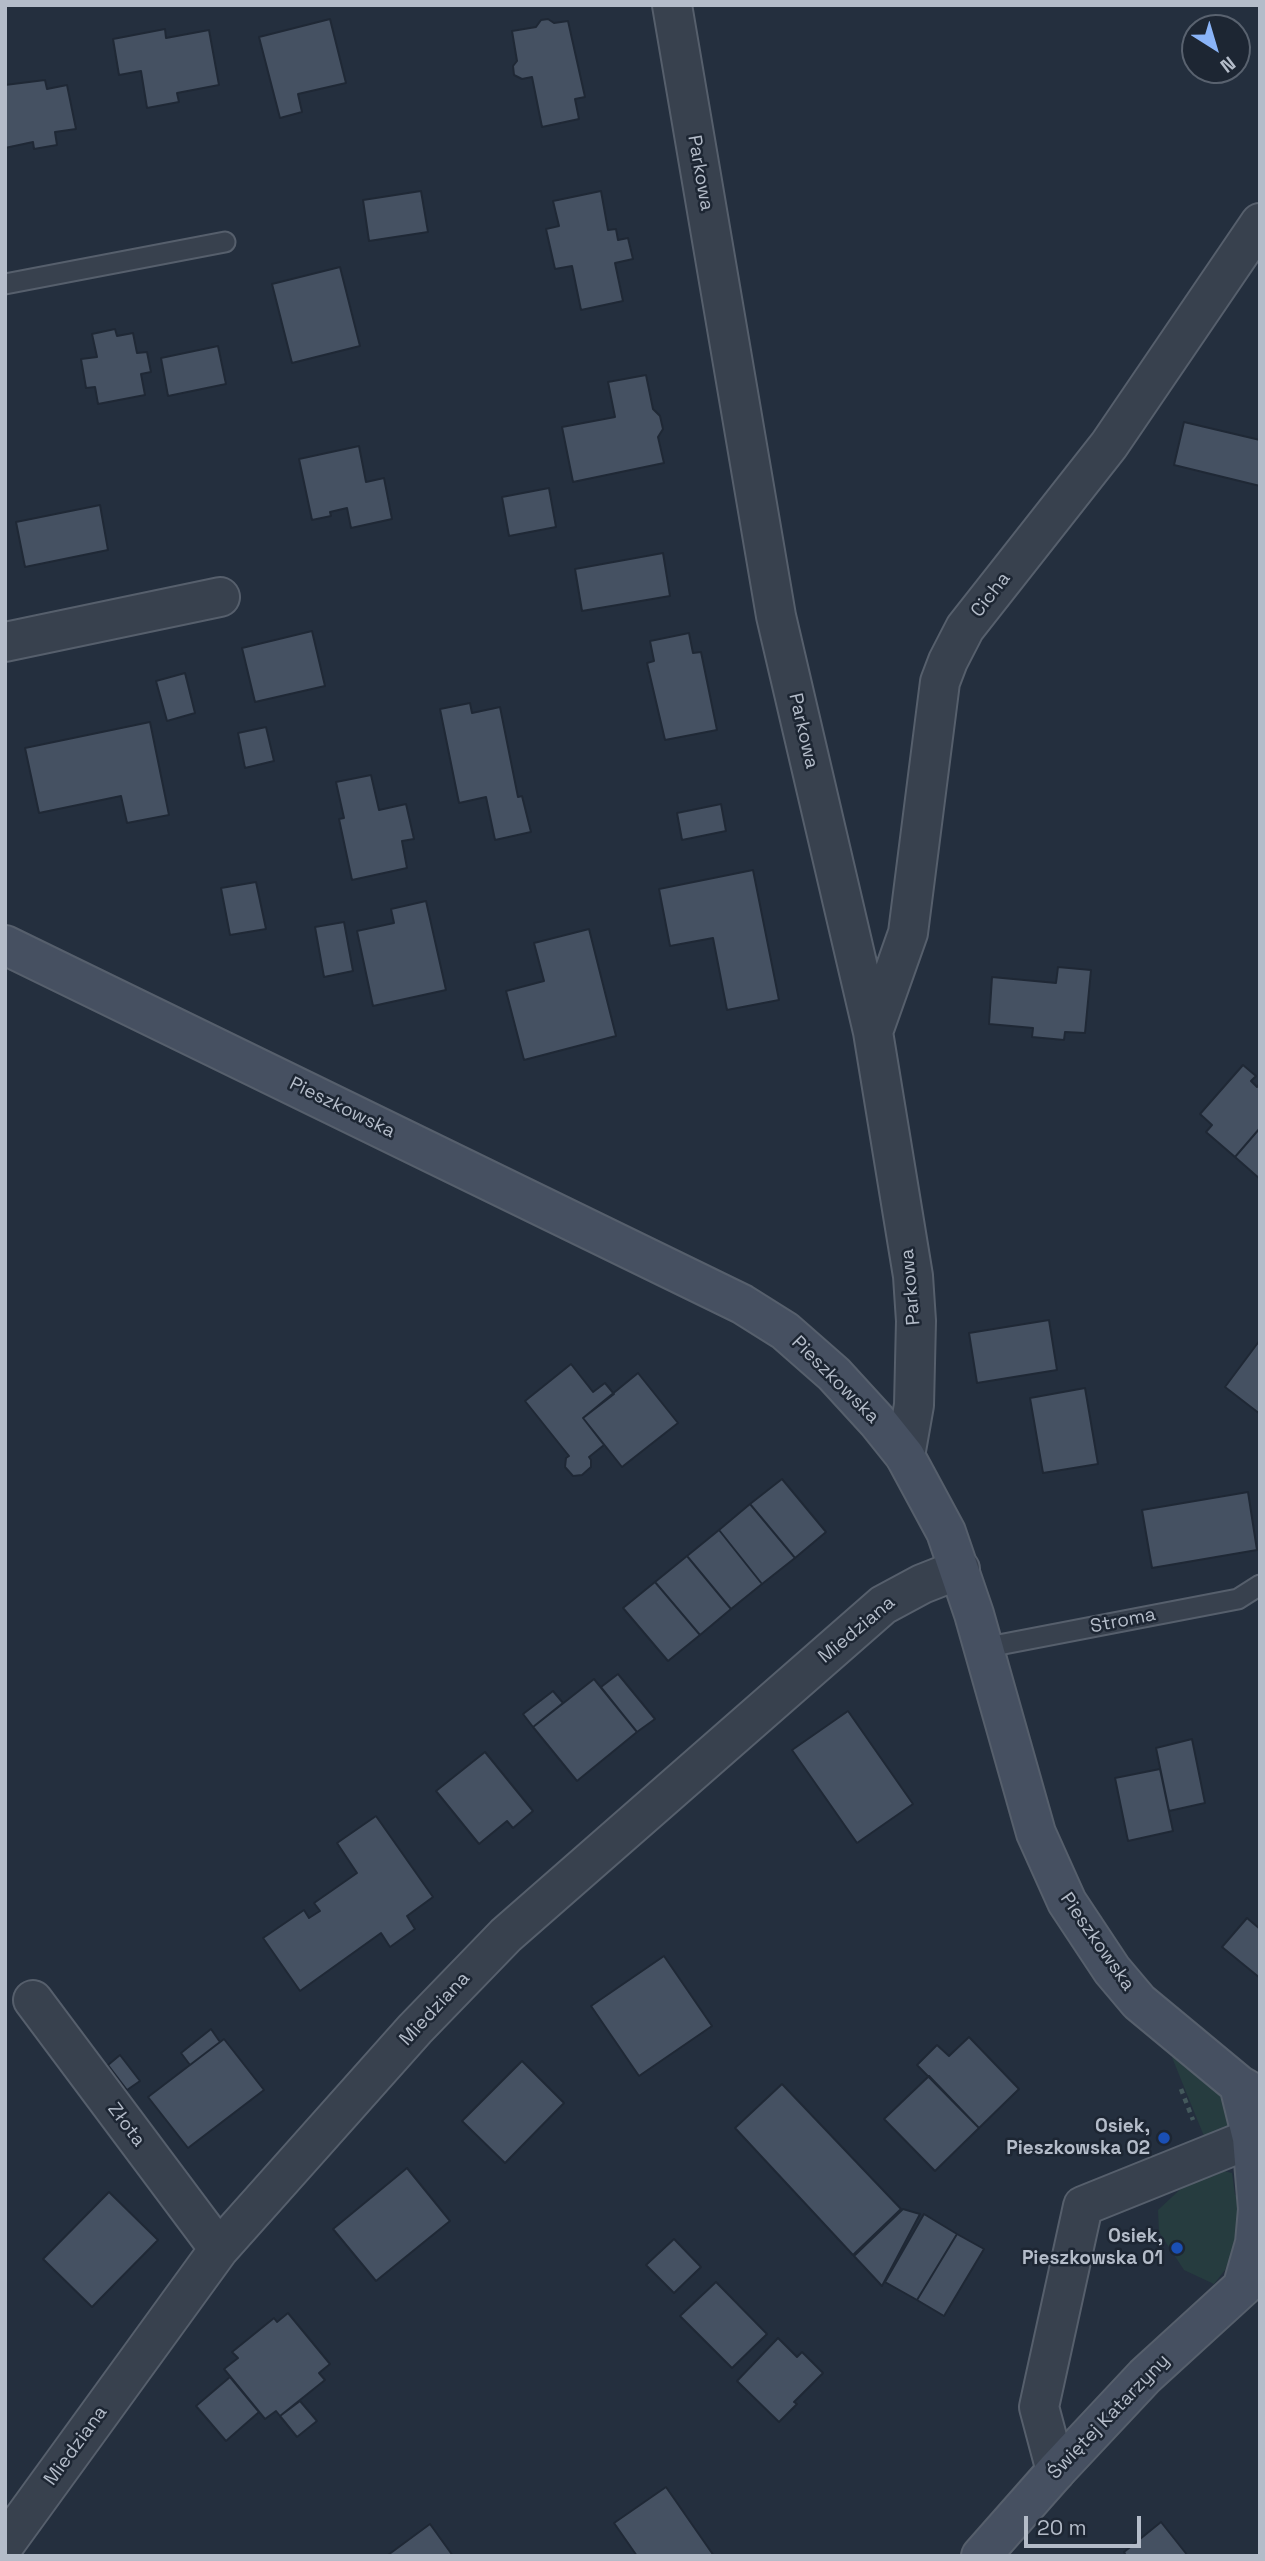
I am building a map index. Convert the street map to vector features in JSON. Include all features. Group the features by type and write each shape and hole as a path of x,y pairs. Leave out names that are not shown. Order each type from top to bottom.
{"street":[{"name":"Parkowa","path":"672,5 776,616 873,1032 913,1276 916,1321 914,1405 905,1456"},
{"name":"Cicha","path":"873,1032 908,933 940,682 948,661 965,628 1109,445 1260,223"},
{"path":"5,642 220,597"},
{"name":"Pieszkowska","path":"5,945 742,1304 785,1331 834,1374 905,1456 941,1522 960,1569 1036,1833 1067,1902 1104,1959 1139,2002 1249,2091"},
{"name":"Miedziana","path":"5,2544 219,2249 415,2029 506,1935 883,1605 922,1584 960,1569"},
{"name":"Złota","path":"33,2000 219,2249"},
{"name":"Świętej Katarzyny","path":"981,2556 1145,2376 1251,2278 1258,2209 1249,2091"},
{"path":"1056,2471 1039,2407 1083,2206 1252,2138"}],"lane":[{"path":"5,284 225,242"},
{"name":"Stroma","path":"983,1648 1238,1599 1260,1585"}],"green space":[{"path":"1169,2050 1221,2094 1229,2108 1231,2128 1206,2141"},
{"path":"1208,2168 1211,2177 1224,2171 1232,2173 1235,2195 1242,2195 1236,2243 1225,2270 1214,2284 1184,2270 1159,2232 1158,2210"}],"building":[{"path":"330,19 346,83 298,94 302,112 280,118 259,37"},
{"path":"548,19 554,23 568,21 585,97 575,99 579,119 542,127 532,77 522,79 514,75 513,66 517,61 512,31 536,27 541,20"},
{"path":"165,29 166,38 209,30 219,85 177,93 179,102 147,108 141,71 119,75 113,39"},
{"path":"45,80 47,89 67,85 76,129 55,132 57,145 34,149 33,142 5,148 5,85"},
{"path":"421,191 428,232 369,241 363,200"},
{"path":"601,191 608,230 616,229 618,240 628,238 633,259 615,263 623,301 581,310 572,266 555,269 546,229 559,226 553,201"},
{"path":"340,267 360,346 292,363 272,284"},
{"path":"115,329 117,336 133,333 137,353 147,352 151,372 141,374 145,395 98,404 95,387 86,388 81,359 97,357 92,334"},
{"path":"218,346 226,384 168,396 161,358"},
{"path":"646,375 653,409 660,416 663,429 658,437 664,463 573,482 562,427 615,417 608,382"},
{"path":"1184,422 1260,440 1260,486 1174,465"},
{"path":"359,446 366,482 384,478 392,519 351,528 347,508 330,512 331,516 312,520 299,459"},
{"path":"549,488 556,527 509,536 502,497"},
{"path":"100,505 108,550 25,567 16,522"},
{"path":"663,553 670,596 582,611 575,569"},
{"path":"312,631 325,686 255,702 242,648"},
{"path":"689,633 693,653 701,652 717,730 665,740 647,663 654,661 650,641"},
{"path":"185,673 195,713 167,721 156,681"},
{"path":"470,703 472,713 500,707 518,797 522,796 531,832 495,840 486,797 459,803 440,709"},
{"path":"150,722 169,815 127,823 121,796 39,813 25,748"},
{"path":"266,727 274,761 245,768 238,733"},
{"path":"371,775 379,810 406,804 414,839 402,841 407,868 352,880 339,819 344,818 336,782"},
{"path":"721,804 726,831 682,840 677,813"},
{"path":"753,870 779,1000 727,1010 713,938 670,946 659,889"},
{"path":"256,882 266,929 230,935 221,888"},
{"path":"426,901 446,990 373,1006 357,931 394,923 391,909"},
{"path":"344,922 353,971 324,977 315,927"},
{"path":"589,929 616,1036 524,1060 506,991 544,981 534,943"},
{"path":"1058,967 1091,970 1085,1033 1065,1032 1064,1040 1032,1037 1033,1028 989,1024 992,977 1056,983"},
{"path":"1243,1065 1256,1076 1251,1081 1257,1087 1260,1083 1260,1128 1235,1157 1206,1132 1212,1125 1200,1114"},
{"path":"1260,1128 1260,1179 1235,1157"},
{"path":"1049,1320 1057,1370 977,1383 969,1333"},
{"path":"1260,1340 1260,1414 1225,1387"},
{"path":"571,1364 593,1392 605,1383 614,1394 583,1418 604,1445 589,1457 591,1467 582,1475 573,1476 565,1467 566,1458 569,1456 525,1401"},
{"path":"638,1373 678,1423 622,1467 583,1418"},
{"path":"1085,1388 1098,1464 1043,1473 1030,1398"},
{"path":"782,1479 826,1532 795,1558 750,1504"},
{"path":"1248,1492 1257,1550 1152,1568 1142,1510"},
{"path":"750,1504 795,1558 762,1584 719,1530"},
{"path":"719,1530 762,1584 731,1609 687,1556"},
{"path":"687,1556 731,1609 700,1635 655,1582"},
{"path":"655,1582 700,1635 668,1661 623,1608"},
{"path":"618,1674 655,1719 637,1732 601,1687"},
{"path":"594,1679 637,1732 577,1781 533,1727"},
{"path":"553,1691 563,1703 533,1727 523,1714"},
{"path":"848,1711 913,1804 857,1843 792,1750"},
{"path":"1192,1739 1205,1803 1169,1811 1156,1748"},
{"path":"485,1752 533,1811 513,1828 507,1821 479,1844 436,1791"},
{"path":"1160,1769 1173,1831 1128,1841 1115,1778"},
{"path":"376,1816 433,1897 407,1916 415,1929 390,1947 381,1933 300,1991 263,1938 304,1910 309,1918 320,1911 314,1903 357,1873 337,1843"},
{"path":"1247,1918 1260,1929 1260,1978 1222,1947"},
{"path":"664,1956 712,2026 639,2076 591,2006"},
{"path":"211,2029 220,2042 190,2065 181,2053"},
{"path":"969,2037 1019,2089 979,2128 917,2065 937,2045 949,2056"},
{"path":"224,2039 264,2090 188,2148 148,2097"},
{"path":"120,2055 140,2081 127,2090 108,2065"},
{"path":"522,2061 564,2103 505,2163 462,2121"},
{"path":"929,2076 979,2128 935,2171 884,2119"},
{"path":"782,2084 901,2209 853,2255 735,2128"},
{"path":"407,2168 450,2221 376,2281 333,2229"},
{"path":"109,2192 158,2240 92,2307 43,2259"},
{"path":"903,2209 920,2214 882,2286 854,2256"},
{"path":"924,2214 957,2234 917,2300 885,2282"},
{"path":"957,2234 984,2249 944,2316 917,2300"},
{"path":"674,2239 701,2267 674,2293 646,2265"},
{"path":"716,2282 767,2334 732,2368 680,2316"},
{"path":"288,2313 330,2364 319,2373 325,2380 280,2416 276,2411 265,2419 224,2369 238,2358 232,2352 274,2318 277,2322"},
{"path":"778,2338 797,2357 802,2352 823,2373 794,2402 797,2404 779,2422 737,2381"},
{"path":"230,2377 259,2412 226,2441 196,2406"},
{"path":"300,2401 317,2421 297,2437 280,2416"},
{"path":"666,2487 714,2556 637,2556 614,2523"},
{"path":"1161,2522 1188,2556 1126,2556 1124,2552"},
{"path":"430,2524 453,2556 388,2555"}],"place":[{"name":"Osiek, Pieszkowska 02","path":"1164,2138"},
{"name":"Osiek, Pieszkowska 01","path":"1177,2248"}]}
